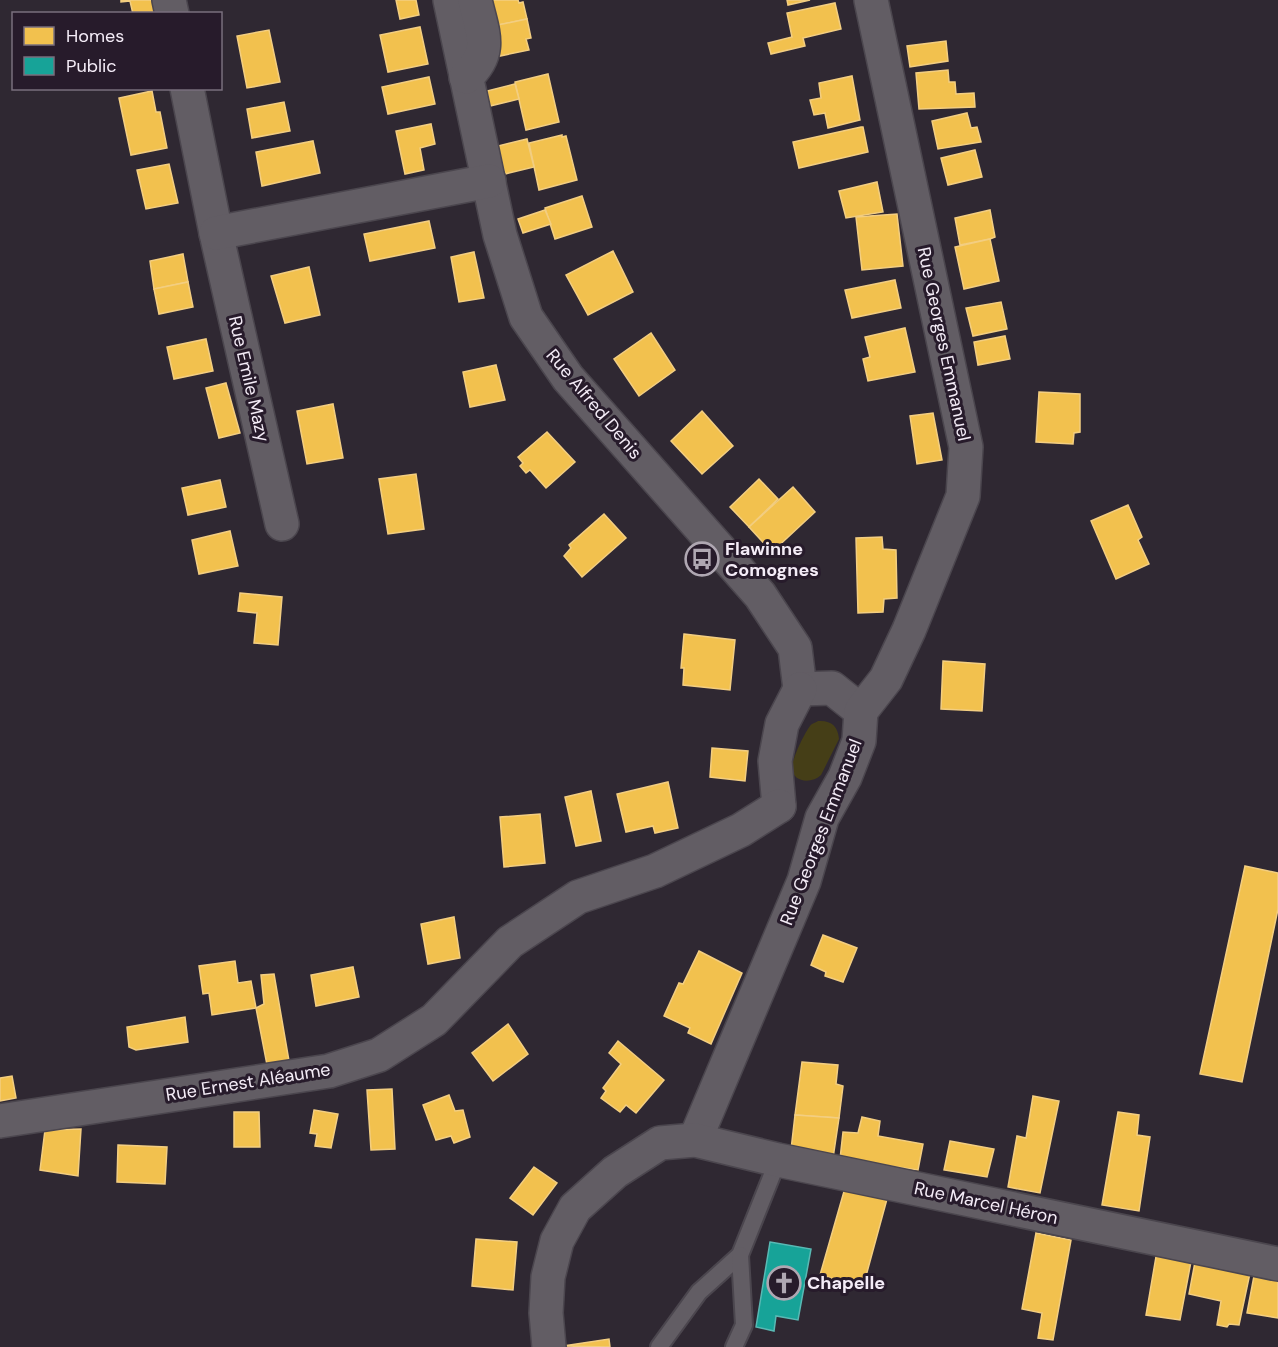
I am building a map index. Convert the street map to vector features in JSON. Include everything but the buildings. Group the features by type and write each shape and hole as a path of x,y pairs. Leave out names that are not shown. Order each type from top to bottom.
{"street":[{"name":"Rue Alfred Denis","path":"450,0 500,235 526,317 568,378 760,595 795,648 800,689"},
{"path":"466,77 481,61 483,50 484,40 475,0"},
{"name":"Rue Georges Emmanuel","path":"694,1140 804,881 822,818 845,777 860,741 861,711 886,679 900,650 963,496 966,447 871,0"},
{"name":"Rue Emile Mazy","path":"187,90 216,233 282,524"},
{"path":"216,233 489,181"},
{"path":"822,818 800,819 779,806 775,760 782,724 800,689 832,688 861,711"},
{"name":"Rue Ernest Aléaume","path":"0,1121 329,1071 379,1055 434,1020 510,942 578,897 655,871 741,830 779,806"},
{"name":"Rue Marcel Héron","path":"549,1347 546,1313 548,1277 557,1241 575,1208 615,1172 660,1143 694,1140 778,1160 1278,1264"}],"lane":[{"path":"734,1347 744,1325 740,1255 778,1160"},
{"path":"659,1347 699,1292 740,1255"}],"shaded area":[{"path":"818,721 833,725 839,739 821,775 808,781 799,779 793,772 793,763 808,729"}],"place":[{"name":"Flawinne Comognes","path":"702,559"},
{"name":"Chapelle","path":"784,1283"}]}
